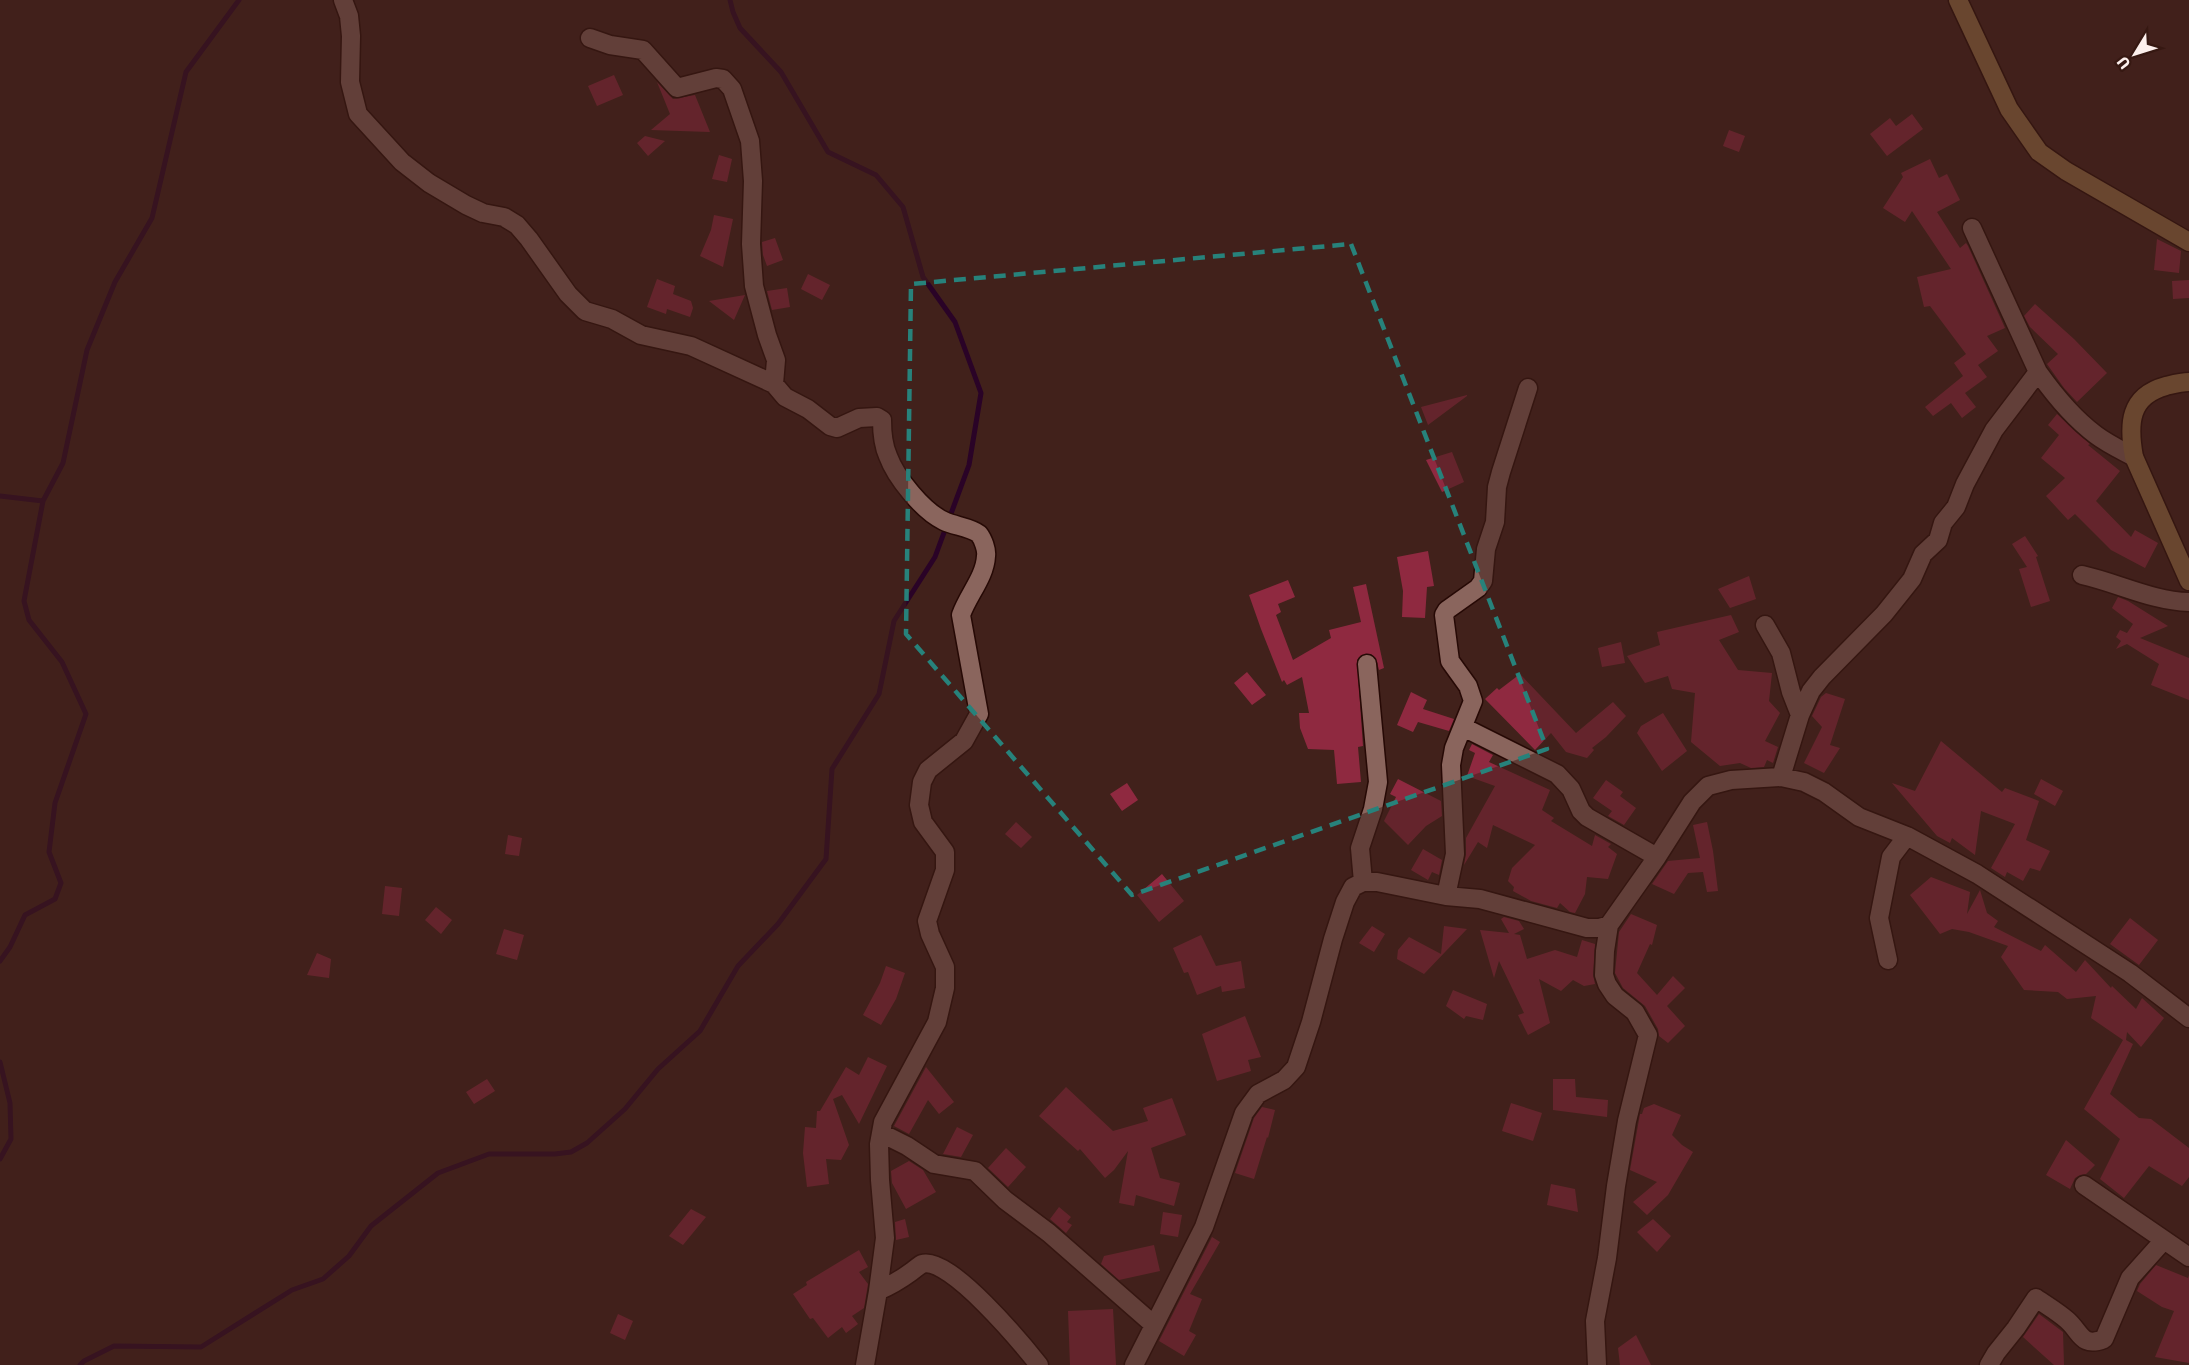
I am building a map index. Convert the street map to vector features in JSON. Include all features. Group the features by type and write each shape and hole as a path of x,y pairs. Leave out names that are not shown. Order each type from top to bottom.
{"street":[{"path":"343,0 349,16 350,82 358,114 402,162 429,183 466,205 483,213 504,217 517,225 568,294 585,311 612,319 641,335 691,346 774,384 785,397 808,409 830,426 837,428 859,418 877,417 882,420 887,455 897,473 926,509 944,521 979,534 987,553 976,585 966,600 961,615 979,714 964,741 928,770 922,782 919,805 923,822 945,852 945,870 927,921 930,934 945,967 945,988 937,1022 883,1122 879,1144 885,1238 879,1291 865,1365"},
{"path":"1958,0 2009,109 2040,152 2066,171 2189,242"},
{"path":"590,38 610,45 643,50 677,88 723,78 732,89 750,141 753,181 751,244 754,286 776,360 774,384"},
{"path":"1972,228 2038,372 2073,416 2097,436 2134,457"},
{"path":"1781,777 1800,715 1811,691 1884,614 1912,579 1923,554 1938,540 1943,523 1956,507 1965,484 1994,430 2038,372"},
{"path":"2189,382 2157,388 2139,400 2132,415 2130,436 2134,457 2189,581"},
{"path":"1446,896 1455,854 1451,765 1454,748 1473,701 1472,693 1450,661 1444,615 1447,610 1478,588 1483,581 1486,549 1495,522 1497,487 1528,388"},
{"path":"2082,575 2176,602 2189,602"},
{"path":"1765,625 1781,653 1791,692 1800,715"},
{"path":"1363,882 1360,848 1374,809 1378,782 1367,664"},
{"path":"1463,727 1557,774 1571,789 1581,811 1587,817 1657,857"},
{"path":"1597,1365 1595,1321 1607,1258 1627,1121 1648,1035 1635,1012 1615,996 1606,984 1605,951 1609,925 1692,802 1708,786 1731,780 1781,777 1804,782 1824,792 1858,817 1907,836 1977,874 2130,973 2189,1018"},
{"path":"1888,960 1880,918 1891,857 1907,836"},
{"path":"1134,1365 1204,1227 1244,1113 1258,1094 1284,1080 1296,1067 1311,1022 1333,939 1353,887 1363,882 1377,882 1446,896 1480,899 1587,928 1609,925"},
{"path":"881,1133 907,1146 934,1164 975,1171 1005,1200 1049,1233 1154,1325"},
{"path":"2084,1185 2189,1257"},
{"path":"1989,1365 2036,1298 2067,1320 2082,1339 2095,1342 2104,1339 2130,1278 2164,1240"},
{"path":"879,1291 922,1264 931,1264 942,1269 968,1286 1039,1365"}],"highlighted area":[{"path":"1351,244 1547,749 1132,895 906,634 911,284"}],"building":[{"path":"614,75 623,95 597,106 588,86"},
{"path":"657,82 673,99 695,95 710,132 651,130 670,114"},
{"path":"1912,114 1923,129 1887,156 1870,134 1890,118 1896,126"},
{"path":"1729,130 1745,136 1739,152 1723,146"},
{"path":"645,136 665,141 648,156 637,143"},
{"path":"719,155 732,159 727,182 712,179"},
{"path":"1930,159 1939,178 1947,174 1960,200 1937,212 1960,248 1966,243 1968,246 2005,328 1987,336 1998,351 1978,365 1987,377 1965,393 1976,407 1962,418 1951,403 1933,416 1925,407 1963,376 1954,363 1966,354 1930,306 1924,307 1917,277 1951,269 1912,211 1905,222 1883,208 1903,177 1901,173"},
{"path":"714,215 733,219 723,267 700,256 711,230"},
{"path":"775,238 783,260 767,266 762,242"},
{"path":"2157,239 2181,251 2179,273 2154,270"},
{"path":"808,274 830,285 822,300 801,289"},
{"path":"657,279 675,286 673,294 691,301 693,308 690,317 667,309 666,314 647,307"},
{"path":"2189,280 2189,298 2173,299 2172,281"},
{"path":"787,288 790,307 772,310 767,291"},
{"path":"745,295 734,320 709,301"},
{"path":"2035,304 2107,373 2077,402 2047,364 2058,354 2030,327 2024,316"},
{"path":"1467,396 1428,425 1421,407"},
{"path":"2057,414 2090,444 2088,445 2120,471 2096,501 2131,537 2135,530 2158,543 2145,568 2111,550 2075,514 2068,520 2046,496 2065,478 2041,458 2059,435 2048,425"},
{"path":"1452,452 1464,482 1442,492 1426,460"},
{"path":"2025,536 2038,556 2036,557 2050,601 2031,607 2019,569 2027,567 2012,544"},
{"path":"1428,551 1434,586 1427,587 1425,618 1402,617 1403,591 1397,557"},
{"path":"1749,576 1756,599 1730,608 1718,589"},
{"path":"1288,580 1295,597 1278,604 1281,612 1276,615 1293,660 1331,638 1329,630 1361,622 1353,587 1366,584 1384,668 1379,670 1376,658 1371,654 1361,655 1357,660 1363,746 1358,747 1361,782 1337,784 1334,750 1308,749 1300,728 1299,713 1309,713 1302,677 1287,685 1284,680 1282,682 1261,629 1249,595"},
{"path":"2118,597 2168,626 2140,638 2189,658 2189,700 2151,685 2159,664 2127,644 2116,649 2121,641 2116,637 2120,630 2127,633 2133,624 2112,608"},
{"path":"1731,615 1739,632 1719,640 1738,670 1772,673 1769,701 1780,713 1765,741 1778,747 1773,763 1767,760 1764,767 1751,768 1740,763 1720,766 1691,742 1695,693 1672,689 1668,676 1645,683 1627,656 1660,645 1657,632"},
{"path":"1621,642 1625,663 1602,667 1598,648"},
{"path":"1247,672 1266,695 1252,705 1234,683"},
{"path":"1520,674 1576,733 1613,702 1626,716 1592,748 1594,750 1587,758 1566,752 1551,733 1535,750 1485,699 1497,688 1499,690"},
{"path":"1411,692 1427,700 1423,709 1454,719 1449,731 1418,722 1413,732 1397,725"},
{"path":"1826,693 1845,699 1830,745 1840,748 1824,773 1804,763 1822,727 1812,716 1821,697"},
{"path":"1663,713 1687,751 1662,771 1637,733 1641,726"},
{"path":"1941,741 2002,792 2005,788 2039,801 2026,840 2050,851 2040,871 2030,868 2023,881 2007,872 2005,877 1991,868 2015,824 1981,811 1975,855 1952,838 1950,843 1937,836 1892,783 1915,791"},
{"path":"1472,744 1493,755 1489,762 1550,790 1542,810 1554,818 1551,821 1592,846 1595,835 1611,844 1608,847 1617,854 1608,879 1587,877 1585,894 1575,913 1570,912 1560,903 1557,908 1531,901 1513,891 1514,887 1508,881 1512,868 1535,845 1493,825 1487,848 1478,842 1464,865 1466,838 1495,786 1467,776 1475,753 1469,750"},
{"path":"1398,779 1441,801 1442,816 1426,826 1408,845 1384,821 1396,797 1390,794"},
{"path":"2041,779 2063,791 2055,806 2034,794"},
{"path":"1606,780 1623,792 1620,796 1636,808 1624,825 1608,816 1612,811 1593,798"},
{"path":"1127,783 1138,800 1122,811 1110,794"},
{"path":"1016,822 1032,837 1021,848 1005,834"},
{"path":"1707,822 1718,891 1707,892 1703,872 1688,873 1674,894 1652,884 1668,861 1700,858 1693,825"},
{"path":"508,835 522,838 519,856 505,854"},
{"path":"1423,849 1442,860 1439,875 1432,872 1428,880 1411,870"},
{"path":"1162,874 1184,901 1159,922 1137,895"},
{"path":"1931,877 1970,892 1967,914 1980,890 1987,913 1998,921 1994,927 2041,951 2045,945 2076,972 2085,960 2111,988 2112,986 2136,1009 2142,998 2164,1018 2141,1047 2127,1032 2126,1040 2133,1044 2110,1094 2139,1118 2151,1119 2189,1148 2189,1177 2182,1186 2149,1166 2124,1198 2100,1179 2120,1139 2084,1109 2123,1040 2091,1018 2096,996 2067,999 2058,992 2024,990 2001,957 2008,946 1969,932 1952,929 1940,934 1910,895"},
{"path":"385,886 402,888 399,916 382,914"},
{"path":"436,907 452,920 441,934 425,920"},
{"path":"1631,914 1657,925 1652,945 1650,944 1637,973 1657,995 1673,976 1685,988 1667,1006 1685,1026 1668,1043 1659,1036 1658,1029 1645,1006 1623,988 1615,973 1619,932"},
{"path":"1504,917 1519,921 1524,929 1514,934 1520,935 1527,959 1555,950 1577,957 1582,940 1595,944 1593,975 1595,984 1584,986 1573,980 1561,991 1539,979 1550,1023 1528,1035 1518,1015 1524,1013 1499,961 1494,978 1480,930 1509,933 1501,919"},
{"path":"2130,918 2158,940 2139,965 2110,944"},
{"path":"1372,926 1385,934 1374,952 1359,943"},
{"path":"1444,926 1467,929 1424,974 1397,959 1398,950 1409,937 1441,954"},
{"path":"504,929 524,935 517,960 496,954"},
{"path":"1201,935 1216,966 1241,961 1245,988 1222,992 1221,986 1197,995 1188,972 1184,973 1173,948"},
{"path":"317,953 331,959 329,978 307,975"},
{"path":"886,966 905,973 896,999 881,1025 863,1015"},
{"path":"1453,990 1487,1004 1483,1020 1466,1016 1464,1019 1446,1006"},
{"path":"1245,1016 1261,1057 1248,1060 1251,1071 1217,1081 1202,1034"},
{"path":"868,1057 887,1066 859,1124 842,1095 833,1099 849,1145 841,1160 826,1159 829,1184 807,1187 803,1153 805,1127 816,1128 817,1111 820,1111 846,1067 859,1075"},
{"path":"926,1067 954,1102 939,1114 928,1100 909,1134 894,1126"},
{"path":"487,1079 495,1091 474,1104 466,1092"},
{"path":"1553,1079 1575,1079 1576,1097 1608,1100 1607,1117 1553,1110"},
{"path":"1066,1087 1113,1131 1148,1121 1143,1108 1172,1098 1186,1135 1151,1148 1160,1178 1180,1183 1174,1206 1136,1195 1134,1206 1119,1203 1128,1151 1105,1178 1080,1149 1078,1151 1039,1116"},
{"path":"1511,1103 1542,1113 1533,1141 1502,1131"},
{"path":"1654,1104 1681,1115 1672,1135 1693,1152 1668,1195 1647,1215 1633,1202 1657,1182 1630,1170 1640,1114 1644,1108"},
{"path":"1262,1107 1275,1110 1254,1179 1235,1173 1254,1118"},
{"path":"957,1127 973,1135 961,1157 943,1154"},
{"path":"2066,1140 2095,1165 2086,1174 2075,1178 2070,1189 2046,1175"},
{"path":"1006,1148 1026,1167 1008,1187 988,1168"},
{"path":"909,1161 923,1170 936,1192 906,1209 892,1183 891,1171"},
{"path":"1551,1184 1575,1189 1578,1212 1547,1205"},
{"path":"1059,1207 1071,1217 1067,1222 1072,1225 1066,1233 1050,1219"},
{"path":"691,1209 706,1217 683,1245 669,1236"},
{"path":"1163,1212 1182,1215 1178,1237 1160,1234"},
{"path":"905,1219 909,1237 896,1240 895,1222"},
{"path":"1653,1219 1671,1236 1657,1252 1637,1232"},
{"path":"1212,1237 1220,1242 1190,1294 1202,1299 1189,1331 1196,1335 1184,1356 1159,1341"},
{"path":"1154,1245 1160,1271 1119,1280 1101,1264 1104,1256"},
{"path":"859,1250 868,1267 859,1272 868,1284 864,1308 852,1316 858,1324 846,1333 842,1327 828,1338 813,1318 810,1319 793,1294 807,1285 806,1282"},
{"path":"2156,1265 2188,1278 2189,1275 2189,1363 2155,1357 2174,1311 2162,1307 2137,1291"},
{"path":"1113,1309 1116,1365 1070,1365 1068,1311"},
{"path":"618,1314 633,1321 625,1340 610,1333"},
{"path":"2039,1314 2063,1332 2064,1365 2054,1365 2023,1337"},
{"path":"1636,1335 1651,1365 1620,1365 1618,1348"}],"waterway":[{"path":"0,961 10,947 25,915 55,899 61,883 49,852 55,803 86,714 62,662 29,620 24,601 43,501 63,463 87,350 115,282 152,218 186,72 239,0"},
{"path":"80,1365 114,1346 201,1347 292,1290 323,1279 349,1256 371,1226 438,1173 489,1154 555,1154 571,1152 587,1143 625,1109 658,1069 700,1031 738,966 778,924 826,859 832,769 879,694 894,621 935,557 969,465 981,393 955,322 923,277 903,207 876,175 828,152 781,72 740,28 730,0"},
{"path":"0,496 43,501"},
{"path":"0,1062 10,1103 11,1139 0,1159"}]}
